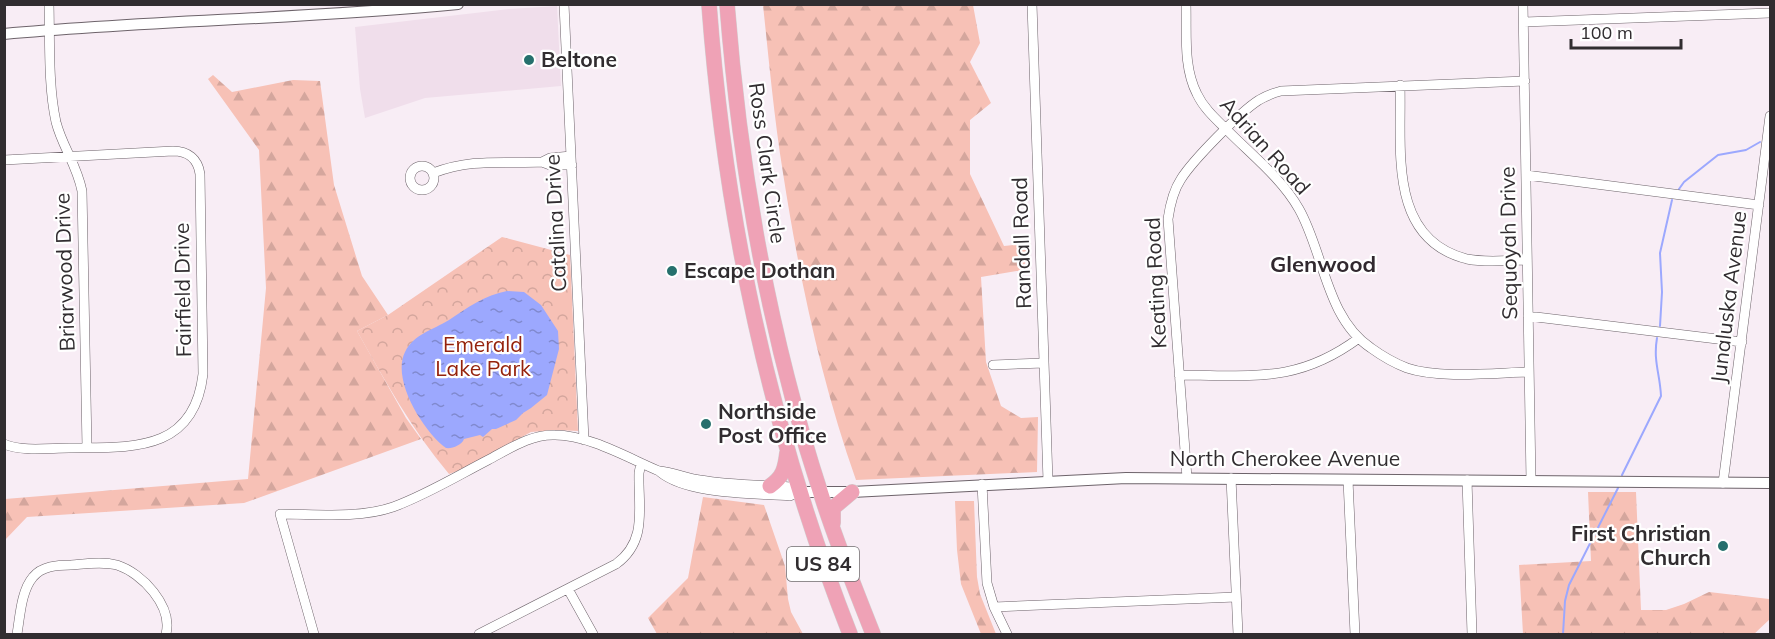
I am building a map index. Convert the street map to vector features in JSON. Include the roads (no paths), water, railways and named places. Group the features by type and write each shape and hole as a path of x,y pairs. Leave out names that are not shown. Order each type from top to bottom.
{"highway":[{"name":"Ross Clark Circle","path":"708,8 724,149 743,267 759,341 799,492 850,634"},
{"name":"Ross Clark Circle","path":"729,8 741,147 760,262 787,378 820,493 873,634"},
{"path":"714,65 722,66 733,74"},
{"path":"724,149 741,147"},
{"path":"743,267 760,262"},
{"path":"770,486 782,478 786,468 788,447"},
{"path":"832,529 833,508 852,492"},
{"path":"842,615 863,607"}],"street":[{"name":"Briarwood Drive","path":"49,4 56,120 62,140 71,156 82,192 87,447"},
{"path":"4,34 458,4"},
{"name":"Catalina Drive","path":"564,4 584,440"},
{"name":"Randall Road","path":"1032,4 1048,481"},
{"name":"Adrian Road","path":"1186,4 1188,61 1193,85 1207,110 1276,178 1299,208 1341,313 1359,338 1395,363 1419,371 1529,372"},
{"name":"Sequoyah Drive","path":"1523,4 1531,481"},
{"path":"1524,22 1770,13"},
{"name":"Keating Road","path":"1187,478 1168,228 1173,194 1185,173 1226,130 1259,100 1281,91 1524,81"},
{"path":"1400,85 1404,192 1410,211 1419,227 1439,246 1468,259 1527,260"},
{"name":"Junaluska Avenue","path":"1723,483 1770,116"},
{"name":"Fairfield Drive","path":"4,160 178,151 187,153 195,159 200,174 203,374 198,399 188,420 166,438 141,445 26,448 4,444"},
{"path":"433,173 458,165 487,161 542,162 550,165 572,160"},
{"path":"1526,175 1759,205"},
{"path":"1528,316 1742,342"},
{"path":"1179,375 1267,375 1291,372 1322,362 1359,338"},
{"path":"993,365 1044,363"},
{"name":"North Cherokee Avenue","path":"314,634 280,514 355,513 379,510 412,499 526,441 556,435 584,440 659,471 669,479 698,488 790,496 799,492"},
{"path":"479,634 616,564 631,552 639,532 638,481 641,463"},
{"name":"North Cherokee Avenue","path":"659,471 701,480 790,487 799,492 820,493 1048,481 1187,478 1770,483"},
{"path":"1231,478 1238,634"},
{"path":"1348,480 1355,634"},
{"path":"1467,480 1472,634"},
{"path":"982,484 987,583 994,607 1007,634"},
{"path":"17,634 25,596 33,577 57,565 96,563 116,565 146,583 165,612 166,634"},
{"path":"568,589 593,634"},
{"path":"994,607 1236,597"}],"water":[{"path":"507,291 524,292 541,305 558,331 559,349 547,395 516,420 492,429 483,437 480,435 464,439 456,446 446,448 428,430 406,390 402,377 405,352 413,341 424,333 484,299"}],"waterway":[{"path":"1679,189 1684,182 1718,155 1746,150 1760,142"},
{"path":"1660,326 1662,292 1660,253 1672,200"},
{"path":"1622,475 1661,396 1656,361 1657,338"},
{"path":"1563,634 1565,601 1569,585 1618,488"}],"place":[{"name":"Beltone","path":"529,60"},
{"name":"Escape Dothan","path":"672,271"},
{"name":"Northside Post Office","path":"706,424"},
{"name":"First Christian Church","path":"1723,546"}],"district":[{"name":"Glenwood","path":"1323,264"}],"park label":[{"name":"Emerald Lake Park","path":"483,357"}]}
